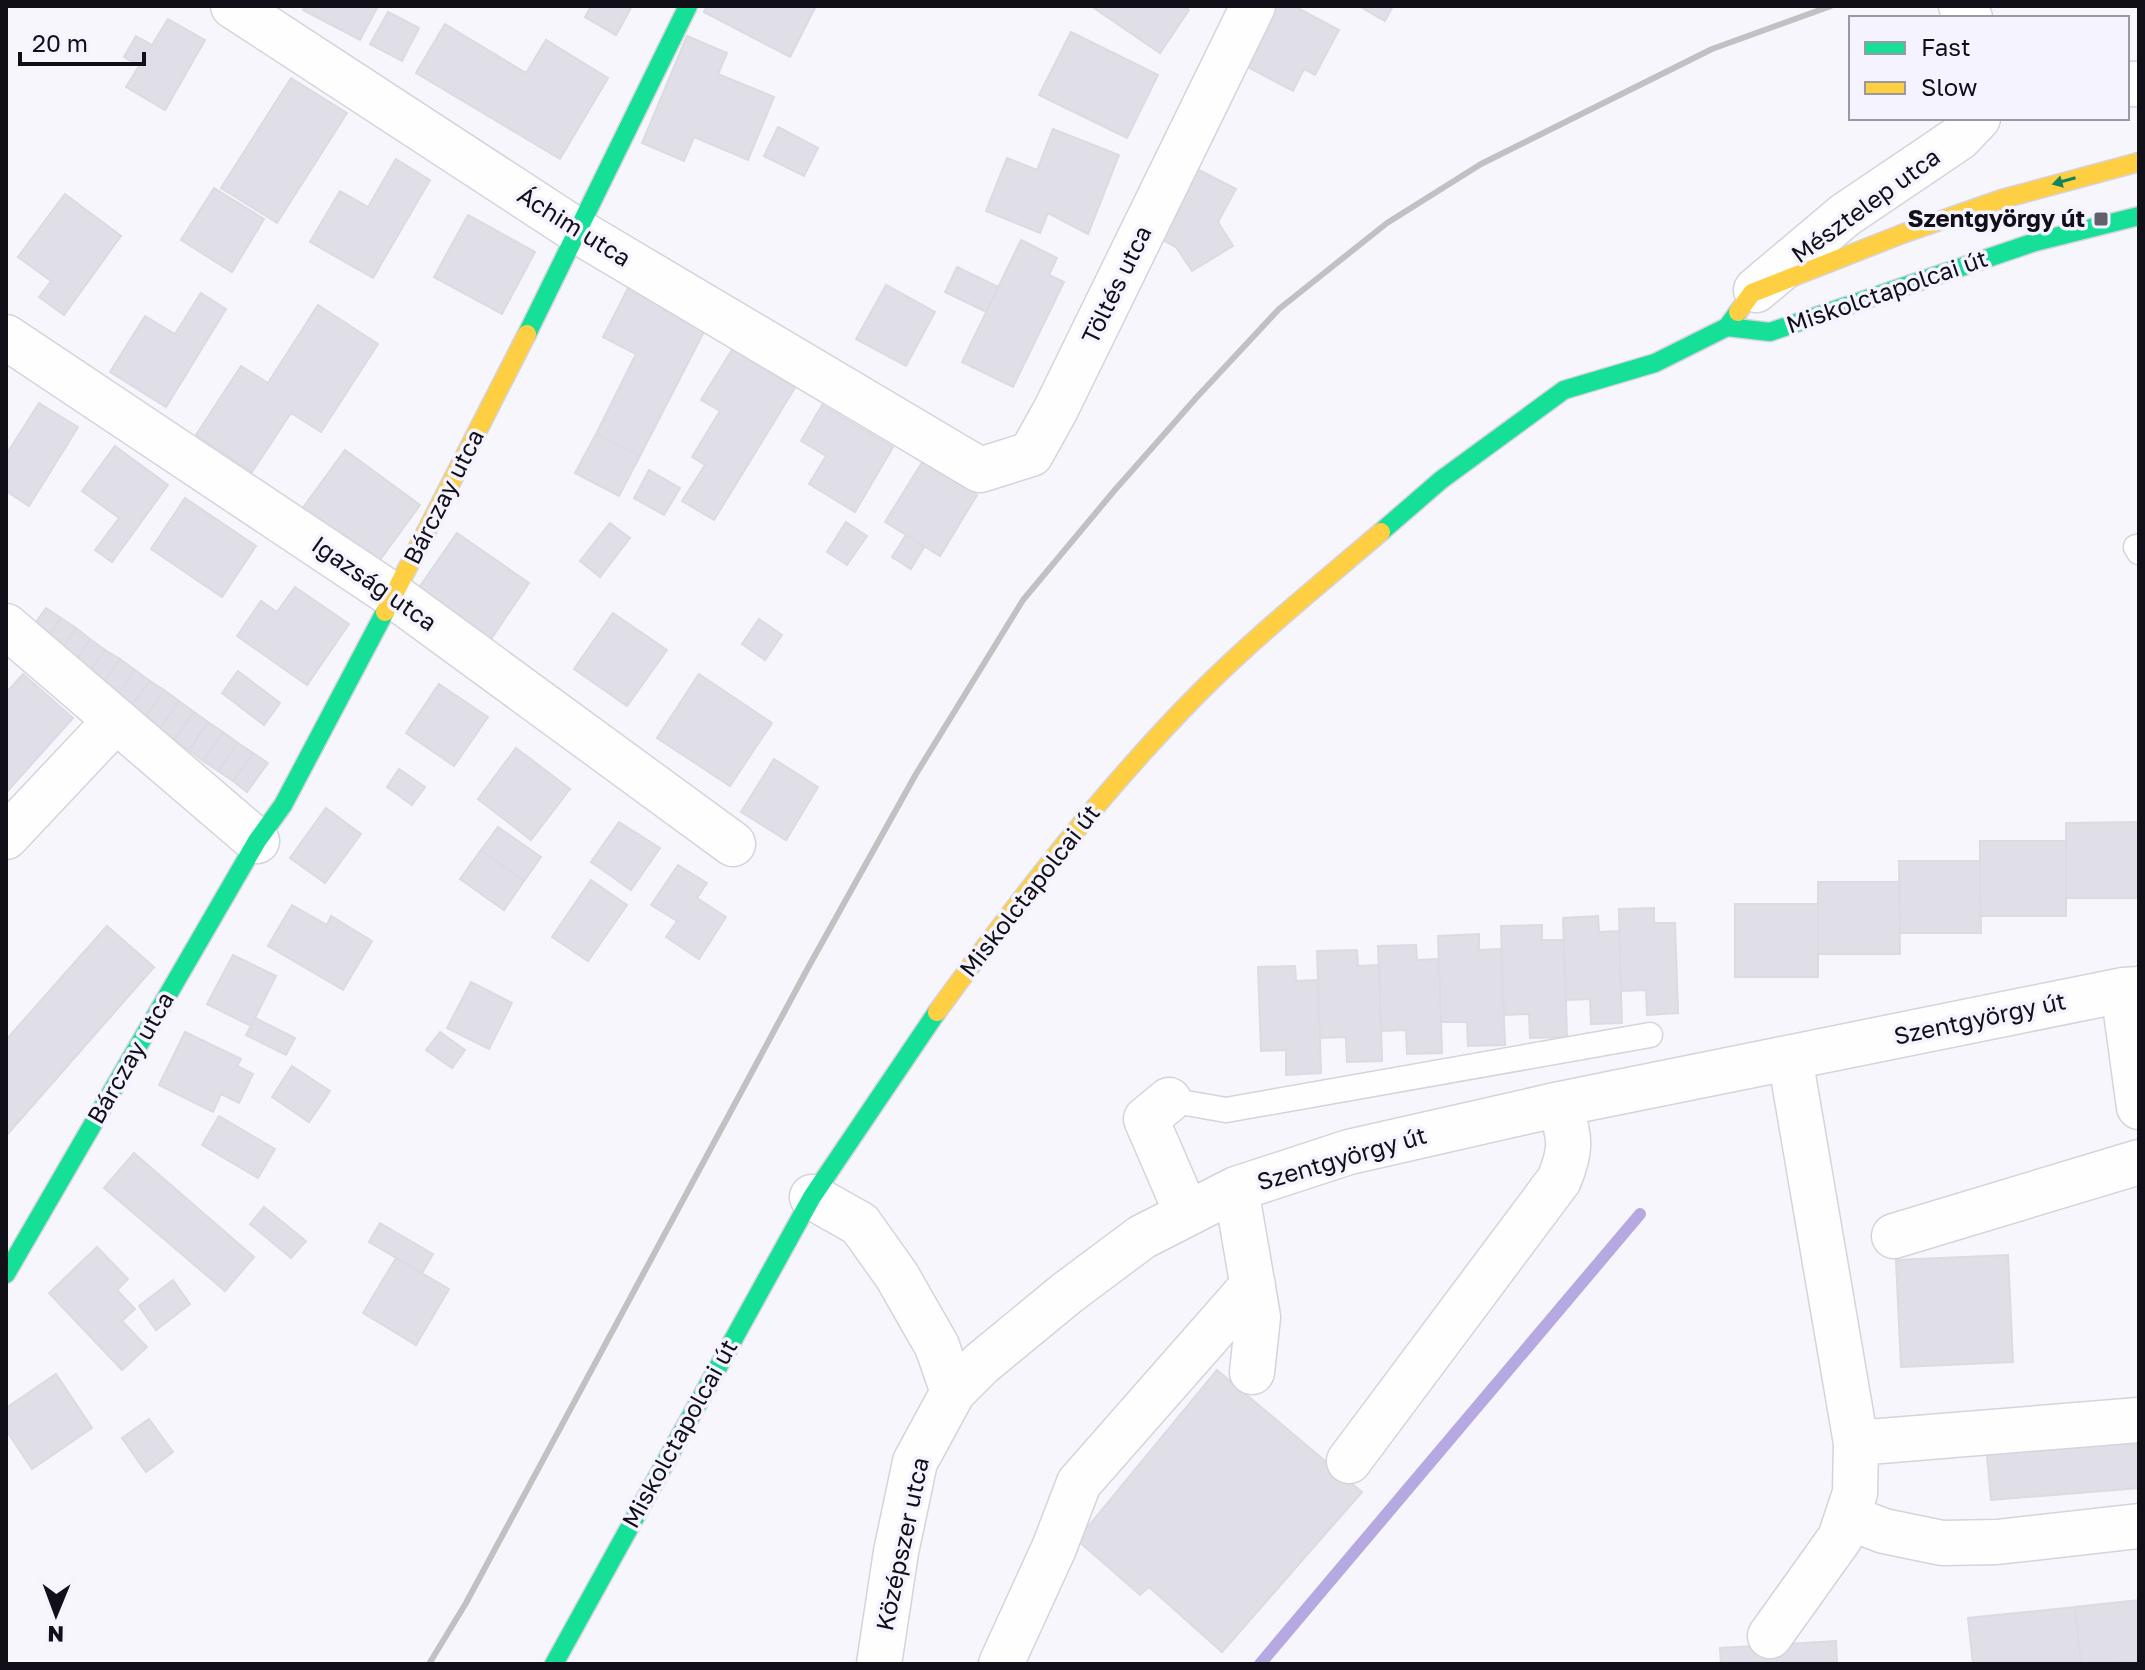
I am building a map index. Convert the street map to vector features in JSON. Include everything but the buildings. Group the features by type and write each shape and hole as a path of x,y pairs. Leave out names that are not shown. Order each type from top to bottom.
{"street":[{"name":"Áchim utca","path":"233,6 579,232 922,435"},
{"name":"Bárczay utca","path":"6,1274 257,841 283,805 394,596 579,232 688,6"},
{"name":"Töltés utca","path":"922,435 980,470 1031,454 1056,409 1253,6"},
{"name":"Mésztelep utca","path":"1740,310 1845,215 1959,138 1976,120"},
{"name":"Miskolctapolcai út","path":"554,1664 812,1197 924,1029 1003,922 1097,804 1200,692 1441,480 1564,390 1655,363 1740,310 1902,234 2002,199 2139,162"},
{"name":"Miskolctapolcai út","path":"1740,310 1770,332 2035,242 2139,216"},
{"name":"Igazság utca","path":"6,337 394,596 733,844"},
{"path":"6,626 257,841"},
{"path":"6,837 116,720"},
{"name":"Szentgyörgy út","path":"953,1392 982,1363 1067,1293 1142,1237 1236,1189 1349,1152 1560,1104 2131,989 2139,1107"},
{"path":"1770,1636 1840,1538 1855,1493 1856,1443 1790,1058"},
{"path":"1169,1100 1146,1119 1187,1214"},
{"path":"1349,1461 1559,1180 1569,1157 1569,1141 1560,1104"},
{"path":"1894,1236 2139,1162"},
{"path":"1236,1189 1258,1317 1252,1372"},
{"path":"812,1197 860,1224 897,1276 937,1346 953,1392"},
{"path":"1001,1664 1054,1548 1079,1483 1253,1285"},
{"name":"Középszer utca","path":"879,1664 896,1552 915,1462 953,1392"},
{"path":"1856,1443 2139,1420"},
{"path":"1847,1517 1884,1531 1942,1543 1997,1542 2139,1526"}],"lane":[{"path":"1169,1100 1226,1110 1650,1035"}],"waterway":[{"path":"1260,1664 1640,1214"}],"railway":[{"path":"429,1664 466,1603 809,966 916,774 1023,600 1114,491 1279,309 1387,223 1481,164 1712,49 1831,6"}],"traffic: fast":[{"path":"527,334 688,6"},
{"path":"1727,327 1770,332 2035,242 2139,216"},
{"path":"1381,532 1441,480 1564,390 1655,363 1727,327 1738,312"},
{"path":"6,1274 257,841 283,805 385,612"},
{"path":"554,1664 812,1197 937,1012"}],"traffic: slow":[{"path":"1738,312 1752,293 1902,234 2002,199 2139,162"},
{"path":"385,612 527,334"},
{"path":"937,1012 1062,848 1163,730 1243,651 1381,532"}],"place":[{"name":"Szentgyörgy út","path":"2101,219"}]}
